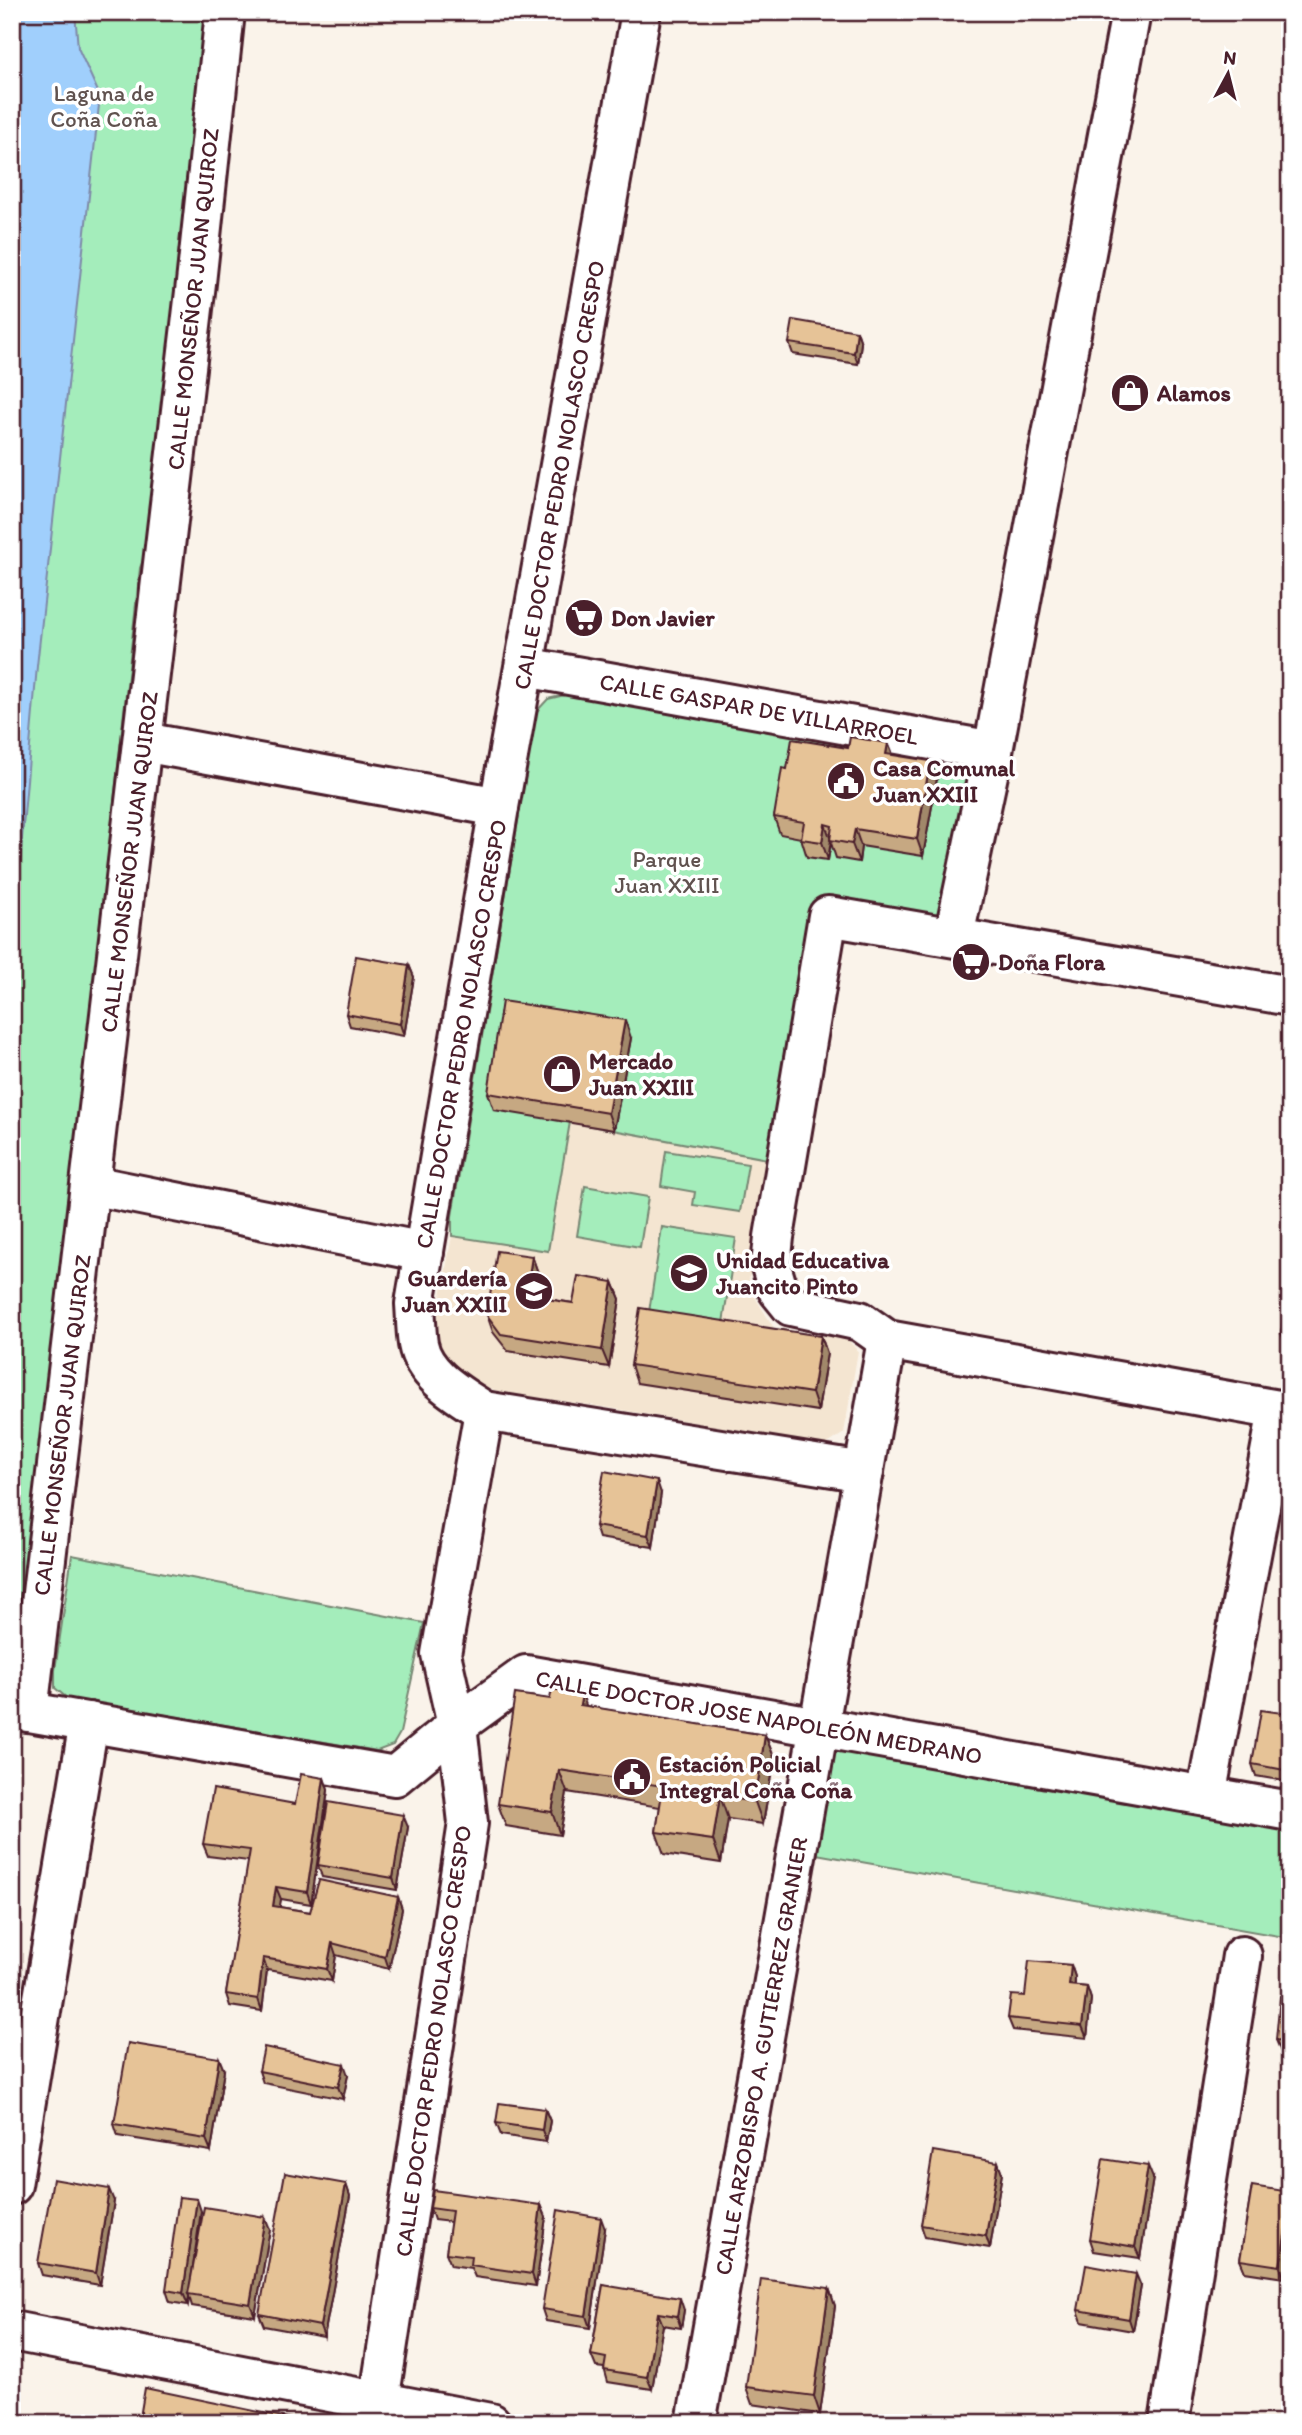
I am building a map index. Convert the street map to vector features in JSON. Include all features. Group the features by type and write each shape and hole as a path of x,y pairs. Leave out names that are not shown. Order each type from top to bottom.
{"street":[{"name":"CALLE MONSEÑOR JUAN QUIROZ","path":"20,1710 91,1185 225,12"},
{"name":"CALLE DOCTOR PEDRO NOLASCO CRESPO","path":"379,2402 468,1823 457,1725 441,1654 484,1411 446,1385 428,1366 418,1346 415,1304 499,807 641,12"},
{"path":"954,936 993,751 1131,12"},
{"name":"CALLE GASPAR DE VILLARROEL","path":"524,667 993,751"},
{"path":"143,742 499,807"},
{"path":"1206,1796 1284,1411 887,1340 860,1321 791,1306 778,1290 771,1266 774,1237 828,916 1290,996"},
{"path":"91,1185 424,1252"},
{"name":"CALLE ARZOBISPO A. GUTIERREZ GRANIER","path":"696,2423 887,1340"},
{"path":"484,1411 864,1472"},
{"name":"CALLE DOCTOR JOSE NAPOLEÓN MEDRANO","path":"20,1710 395,1776 457,1725 526,1675 1290,1811"},
{"path":"12,2185 89,1722"},
{"path":"1169,2423 1242,1956"},
{"path":"12,2330 491,2423"}],"shaded area":[{"name":"Unidad Educativa Juancito Pinto","path":"569,1121 768,1158 748,1286 774,1328 847,1339 858,1351 844,1433 826,1445 500,1392 472,1381 445,1362 434,1334 452,1236 548,1250"}],"green space":[{"name":"Laguna de Coña Coña","path":"12,12 219,12 163,511 140,568 25,1604 12,1643"},
{"name":"Parque Juan XXIII","path":"573,693 954,760 966,768 972,780 940,918 834,902 778,1161 570,1122 548,1251 452,1236 452,1216 536,712 548,699"},
{"path":"666,1151 748,1164 740,1212 693,1205 695,1192 661,1186"},
{"path":"585,1186 648,1197 640,1247 577,1236"},
{"path":"662,1227 736,1238 723,1323 649,1312"},
{"path":"72,1555 424,1623 400,1733 393,1745 377,1751 67,1698 55,1688 55,1670"},
{"path":"838,1750 1290,1828 1290,1938 816,1854 833,1754"}],"water":[{"path":"12,12 75,12 78,48 100,96 37,666 12,953"}],"building":[{"path":"793,320 857,331 854,353 789,343"},
{"path":"850,737 888,743 886,754 930,761 917,839 855,829 852,844 830,840 832,826 825,824 822,842 801,839 804,822 774,817 782,768 787,769 792,739 848,748"},
{"path":"356,956 409,965 400,1024 346,1014"},
{"name":"Mercado Juan XXIII","path":"502,1001 625,1020 608,1113 488,1093"},
{"path":"497,1251 532,1256 526,1296 573,1303 578,1276 613,1282 602,1350 501,1334 487,1315"},
{"path":"1290,1282 1290,1334 1281,1333"},
{"path":"640,1308 821,1336 812,1393 631,1365"},
{"path":"604,1471 657,1481 648,1535 595,1526"},
{"path":"552,1689 582,1694 580,1705 765,1735 755,1802 720,1796 713,1840 656,1832 663,1786 559,1770 552,1812 498,1804 515,1694 550,1699"},
{"path":"1261,1710 1290,1714 1290,1771 1252,1764"},
{"path":"301,1774 324,1778 307,1892 276,1887 273,1906 310,1912 319,1880 398,1897 385,1957 332,1943 327,1969 263,1958 258,1999 226,1994 250,1850 203,1844 213,1789 295,1804"},
{"path":"328,1802 403,1815 393,1878 318,1865"},
{"path":"1029,1961 1071,1965 1069,1985 1087,1987 1082,2026 1008,2018 1011,1995 1025,1996"},
{"path":"1280,1996 1290,1997 1290,2041 1276,2040"},
{"path":"128,2043 219,2058 206,2139 114,2124"},
{"path":"264,2047 344,2064 338,2087 259,2071"},
{"path":"499,2103 545,2109 542,2130 496,2123"},
{"path":"933,2151 998,2162 986,2236 921,2225"},
{"path":"1103,2159 1148,2166 1135,2247 1090,2239"},
{"path":"285,2173 346,2184 320,2326 259,2314"},
{"path":"53,2179 109,2189 96,2273 38,2263"},
{"path":"1252,2186 1290,2192 1280,2266 1240,2260"},
{"path":"433,2190 541,2205 532,2274 470,2265 471,2256 446,2253 452,2211 430,2208"},
{"path":"179,2197 197,2199 183,2293 166,2290"},
{"path":"204,2207 265,2217 250,2304 188,2294"},
{"path":"558,2210 601,2218 586,2316 542,2309"},
{"path":"1086,2265 1136,2274 1129,2319 1078,2310"},
{"path":"761,2279 829,2288 814,2396 746,2387"},
{"path":"603,2285 680,2298 677,2316 658,2313 647,2377 604,2370 606,2358 591,2355"},
{"path":"145,2388 312,2423 139,2423"}],"place":[{"name":"Alamos","path":"1130,393"},
{"name":"Don Javier","path":"584,618"},
{"name":"Casa Comunal Juan XXIII","path":"846,781"},
{"name":"Doña Flora","path":"971,962"},
{"name":"Mercado Juan XXIII","path":"562,1074"},
{"name":"Unidad Educativa Juancito Pinto","path":"689,1273"},
{"name":"Guardería Juan XXIII","path":"534,1291"},
{"name":"Estación Policial Integral Coña Coña","path":"632,1777"}]}
